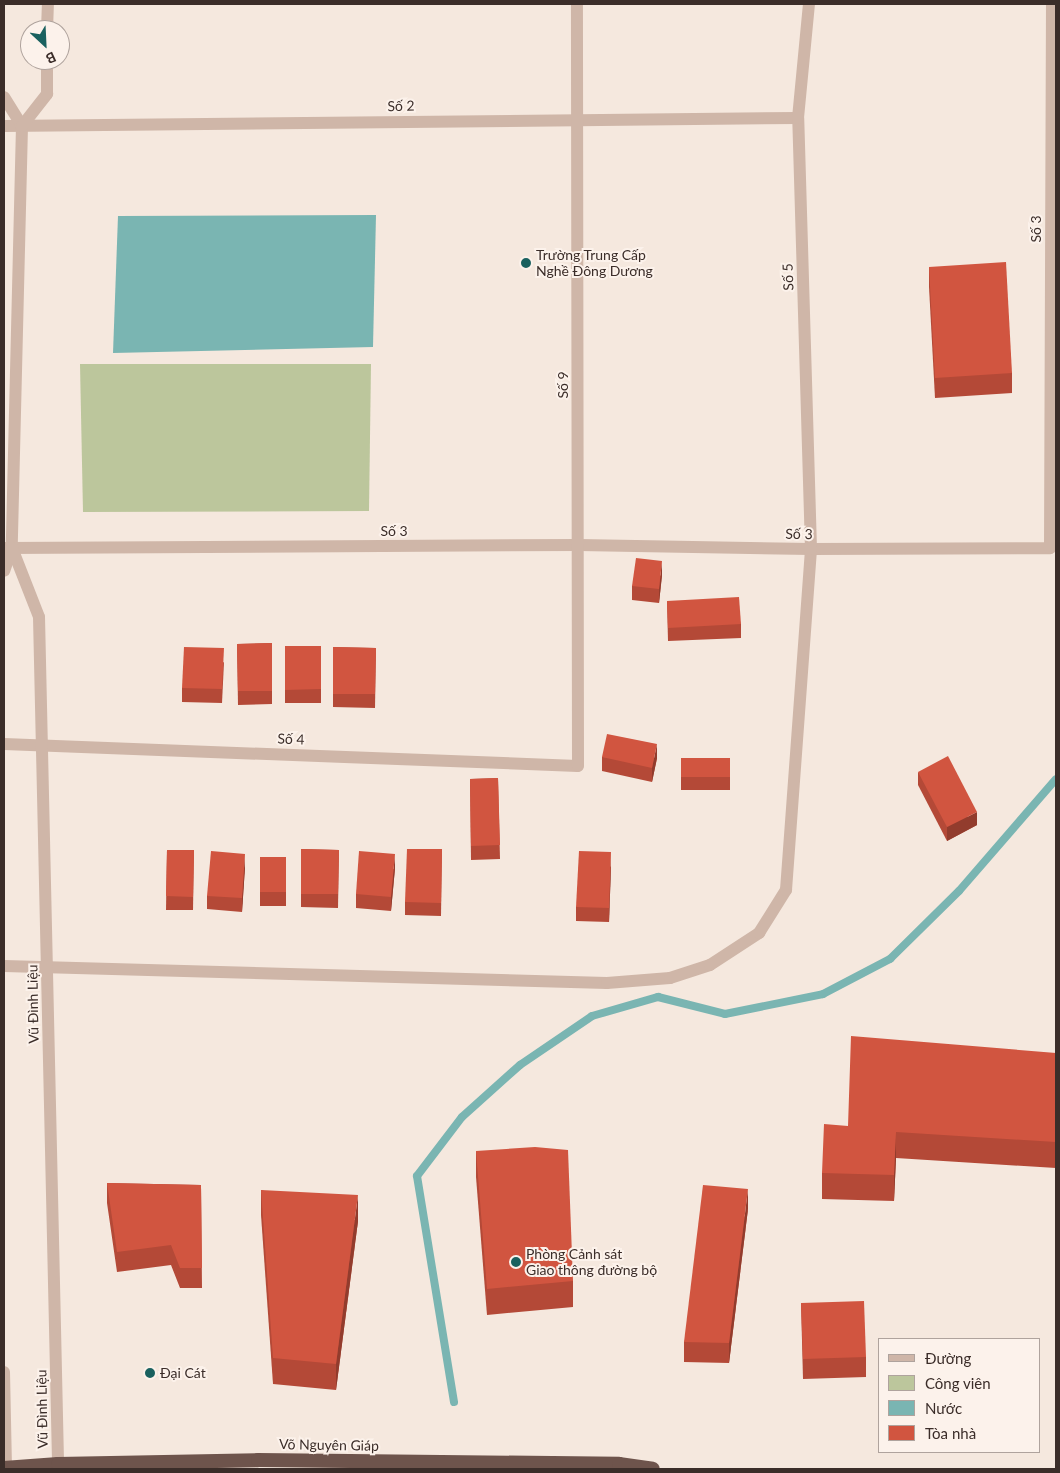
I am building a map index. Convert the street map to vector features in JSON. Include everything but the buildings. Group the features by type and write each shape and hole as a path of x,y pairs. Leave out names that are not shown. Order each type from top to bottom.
{"highway":[{"name":"Võ Nguyên Giáp","path":"5,1468 58,1464 267,1460 619,1464 653,1469"}],"street":[{"path":"47,20 48,4"},
{"name":"Số 9","path":"577,4 578,766"},
{"name":"Số 5","path":"47,966 606,983 670,978 710,965 759,933 786,890 811,549 798,118 809,4"},
{"name":"Số 3","path":"8,548 579,545 811,549 1050,548 1052,4"},
{"path":"4,97 22,126 47,94 47,70"},
{"name":"Số 2","path":"4,126 798,118"},
{"name":"Vũ Đình Liệu","path":"4,571 8,548 22,126"},
{"name":"Vũ Đình Liệu","path":"8,548 39,617 58,1464"},
{"name":"Số 4","path":"4,744 578,766"},
{"path":"4,966 47,966"},
{"path":"4,1372 5,1468"}],"green space":[{"path":"80,364 371,364 369,511 83,512"}],"water":[{"path":"376,215 373,347 113,353 118,216"}],"waterway":[{"path":"454,1402 417,1176 462,1117 520,1065 592,1016 658,997 725,1014 823,994 890,959 959,891 1056,779"}],"place":[{"name":"Trường Trung Cấp Nghề Đông Dương","path":"526,263"},
{"name":"Phòng Cảnh sát Giao thông đường bộ","path":"516,1262"},
{"name":"Đại Cát","path":"150,1373"}]}
